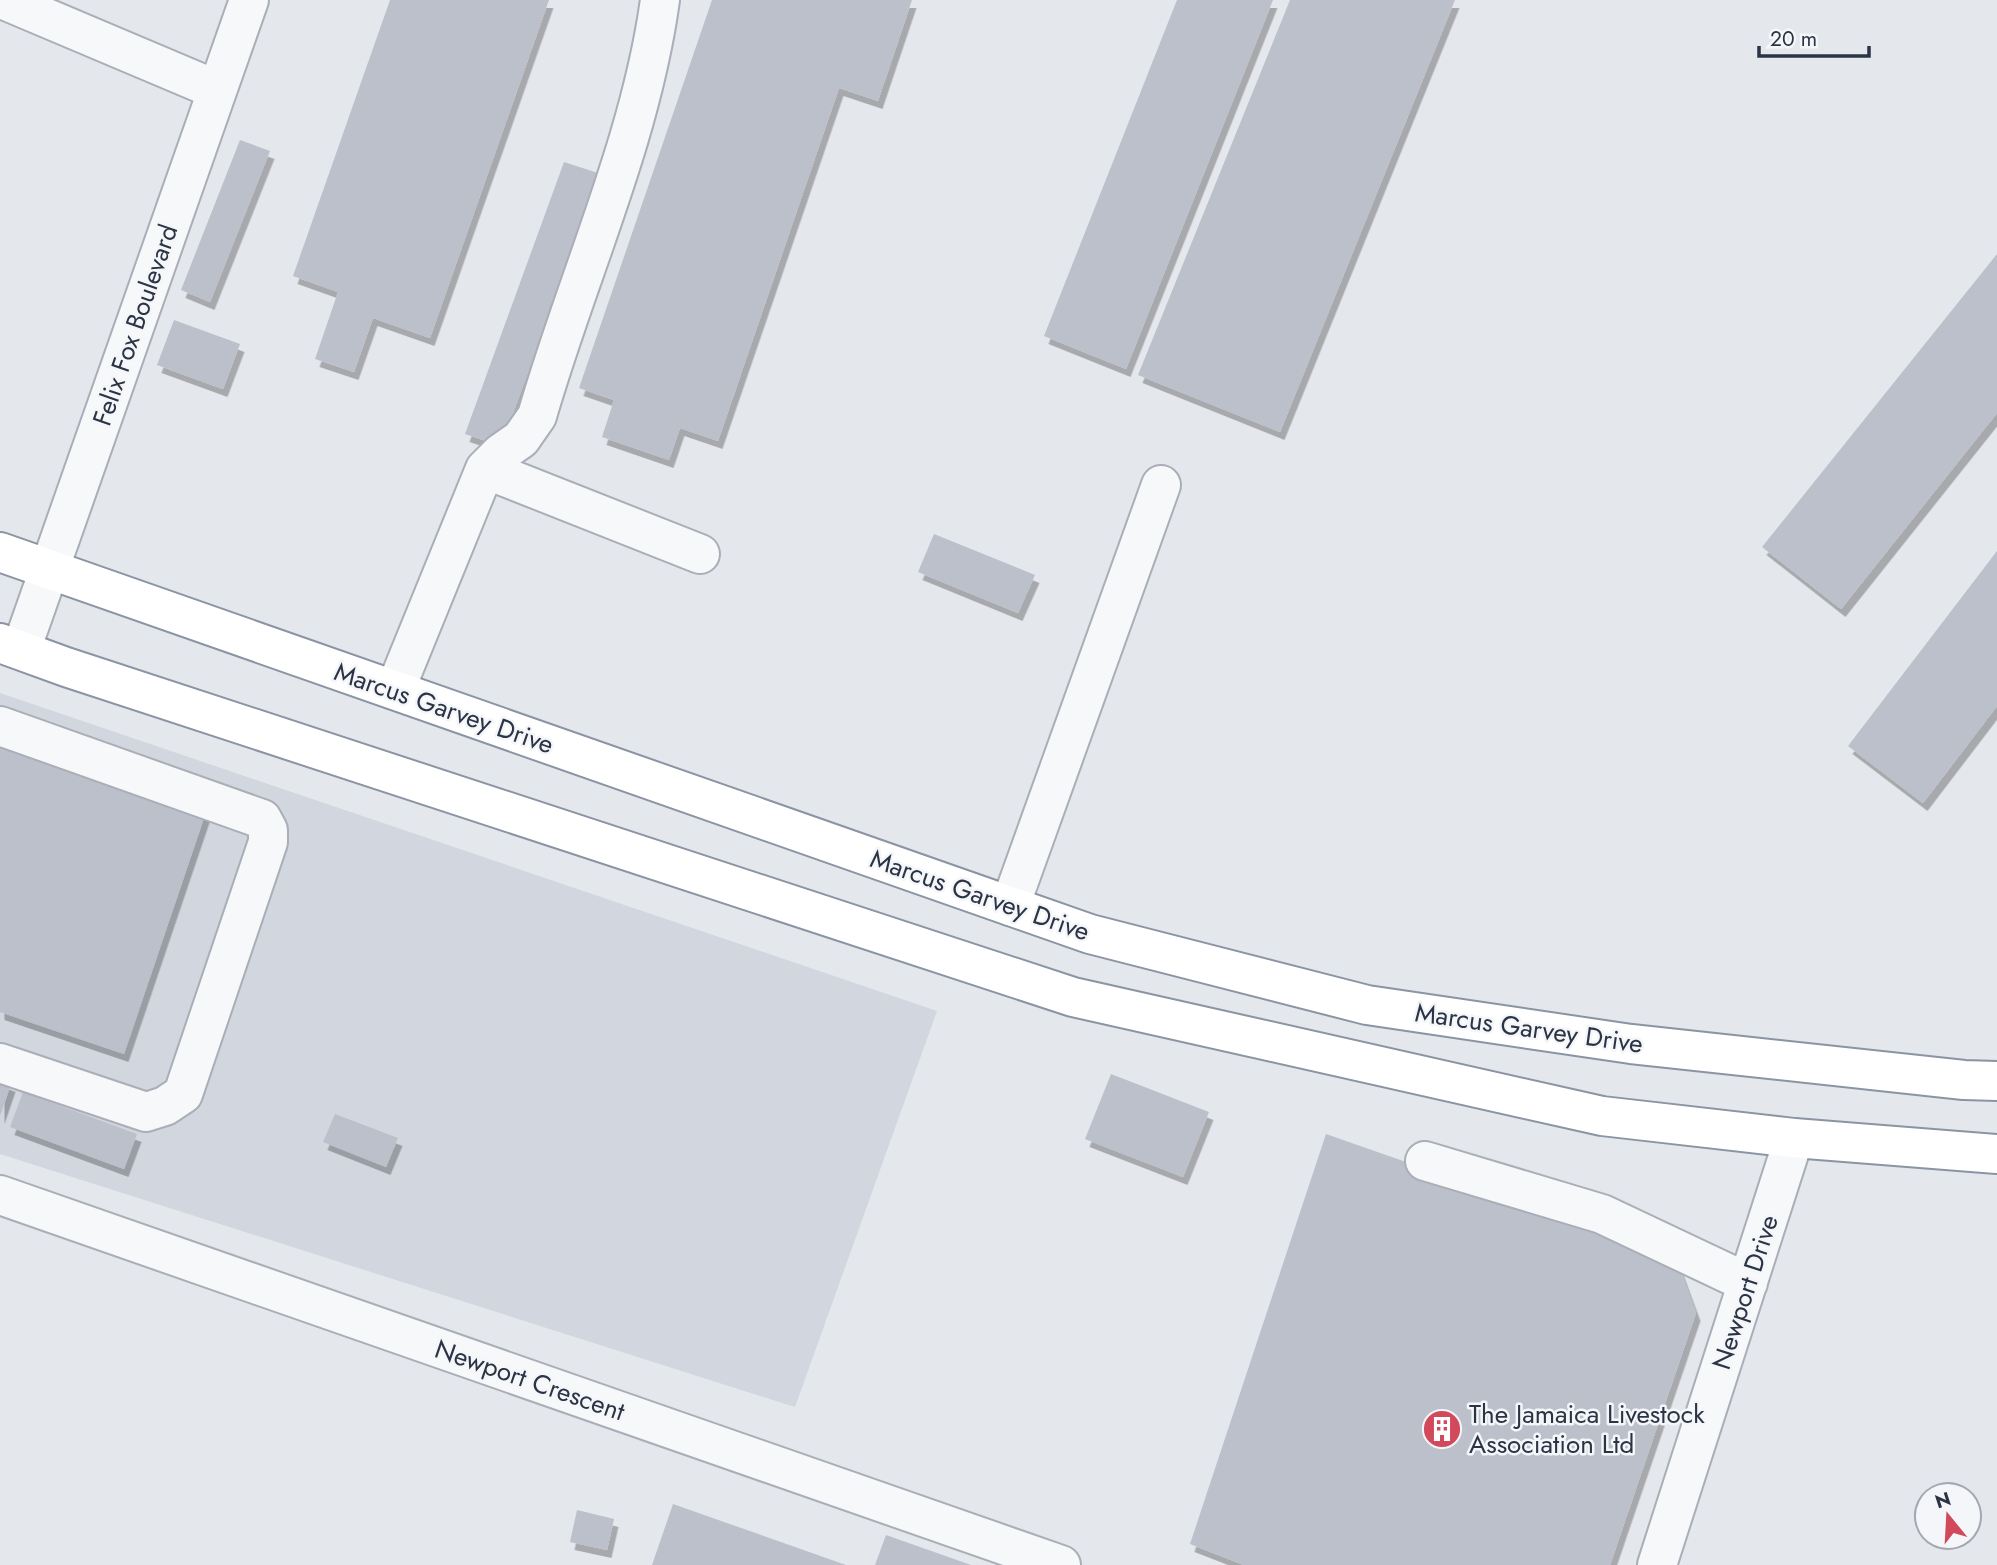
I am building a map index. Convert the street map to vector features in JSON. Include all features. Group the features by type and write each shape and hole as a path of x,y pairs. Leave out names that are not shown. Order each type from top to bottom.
{"highway":[{"name":"Marcus Garvey Drive","path":"0,552 1090,934 1367,1005 1631,1044 1964,1080 1997,1081"},
{"path":"10,646 79,672 1073,997 1602,1116 1794,1138 1997,1154"}],"street":[{"path":"4,0 218,90"},
{"name":"Felix Fox Boulevard","path":"10,646 49,569 249,0"},
{"path":"395,690 485,468 500,453 521,439 537,416 610,200 654,43 660,0"},
{"path":"485,468 700,554"},
{"path":"1010,906 1161,485"},
{"path":"0,726 262,819 268,830 268,842 183,1094 165,1106 146,1112 0,1063"},
{"name":"Newport Drive","path":"1657,1565 1794,1138"},
{"path":"1425,1161 1602,1214 1748,1283"},
{"name":"Newport Crescent","path":"0,1195 1061,1565"}],"shaded area":[{"path":"0,693 937,1011 795,1407 0,1154"}],"building":[{"path":"390,0 549,0 430,338 373,318 354,372 315,359 338,292 293,276"},
{"path":"712,0 912,0 878,101 839,88 718,441 680,428 669,460 602,437 614,400 579,388"},
{"path":"1177,0 1273,0 1126,369 1044,336"},
{"path":"1290,0 1455,0 1280,432 1138,375"},
{"path":"240,140 270,151 210,302 181,290"},
{"path":"564,162 601,174 501,446 465,434"},
{"path":"1997,254 1997,413 1841,609 1762,547"},
{"path":"174,320 240,344 223,389 157,365"},
{"path":"934,534 1035,575 1018,613 918,572"},
{"path":"1997,551 1997,706 1923,803 1848,746"},
{"path":"0,739 207,809 124,1054 0,1012"},
{"path":"1111,1074 1209,1112 1183,1177 1085,1139"},
{"path":"0,1080 11,1084 0,1116"},
{"path":"23,1092 137,1134 124,1169 10,1127"},
{"path":"335,1114 398,1138 386,1167 323,1142"},
{"name":"The Jamaica Livestock Association Ltd","path":"1326,1134 1675,1256 1696,1313 1610,1565 1244,1565 1190,1544"},
{"path":"673,1504 846,1565 652,1565"},
{"path":"577,1510 614,1519 607,1550 570,1542"},
{"path":"886,1535 971,1565 875,1565"}],"place":[{"name":"The Jamaica Livestock Association Ltd","path":"1442,1429"}]}
